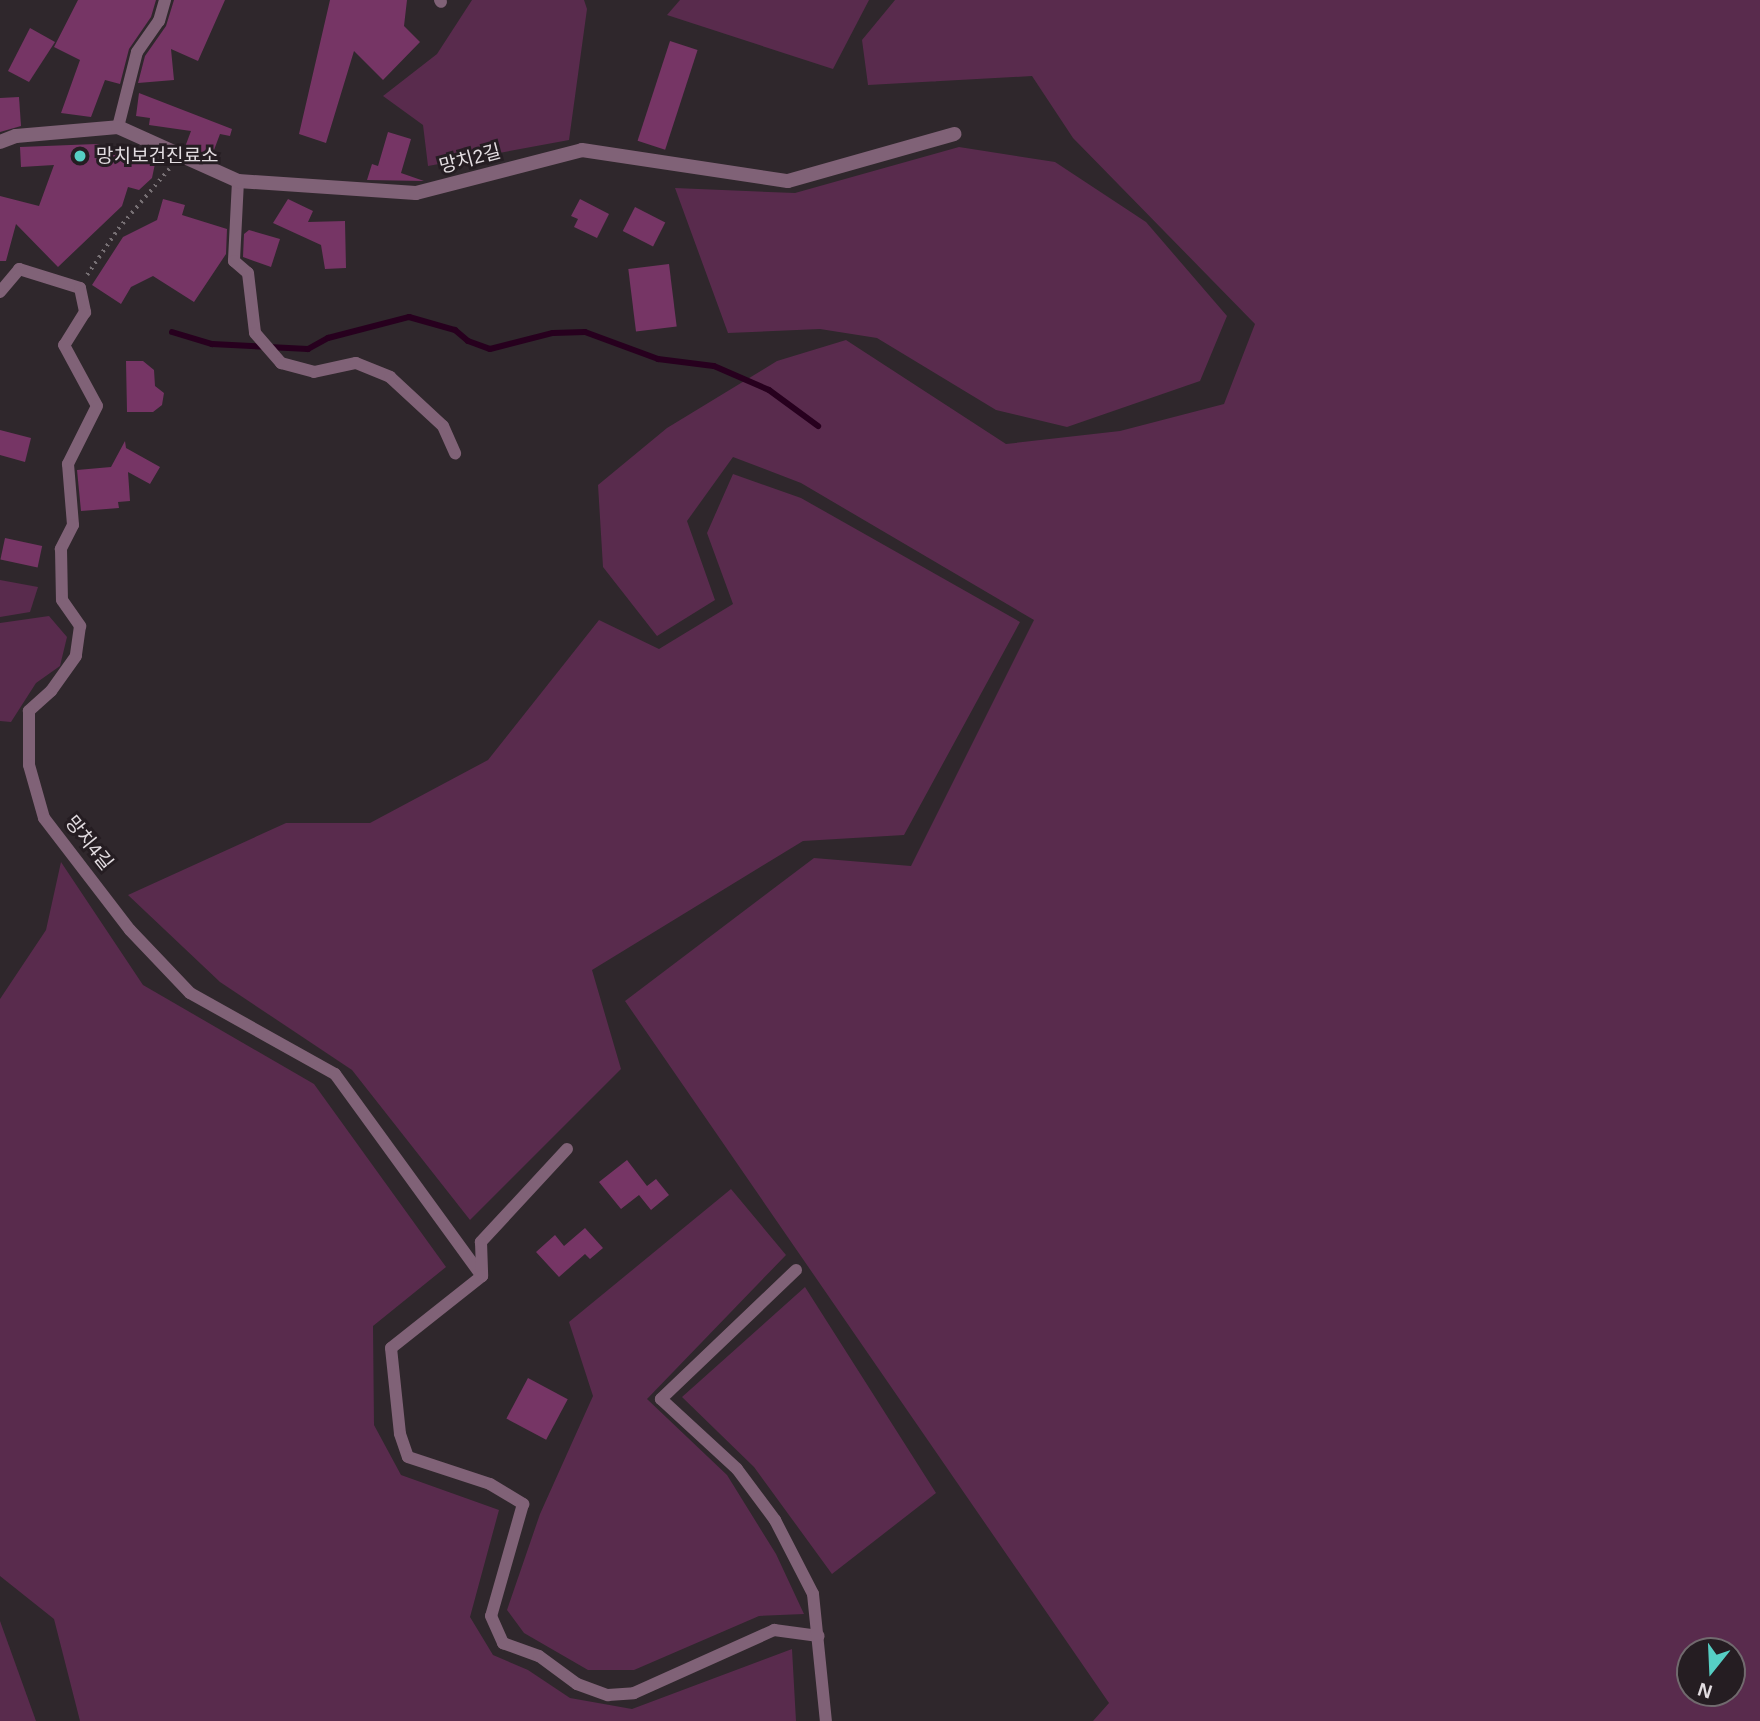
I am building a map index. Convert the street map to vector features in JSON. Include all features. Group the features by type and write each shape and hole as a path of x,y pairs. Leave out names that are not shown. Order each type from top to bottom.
{"street":[{"name":"망치2길","path":"0,142 16,136 118,127 238,181 416,193 582,150 788,181 954,134"}],"lane":[{"path":"118,127 137,52 159,21 164,0"},
{"path":"238,181 234,261 248,273 254,333 281,363 314,372 356,363 390,377 443,426 455,453"},
{"path":"0,292 19,268 80,288"},
{"name":"망치4길","path":"80,288 85,312 64,345 97,406 68,464 73,525 61,549 62,600 80,626 76,656 51,691 29,711 29,765 44,818 130,930 190,993 335,1074 482,1276"},
{"path":"567,1149 481,1242 482,1276 391,1348 400,1434 408,1457 490,1484 523,1504 491,1616 503,1643 539,1656 577,1684 608,1695 634,1693 774,1630 819,1636"},
{"path":"796,1270 661,1399 737,1469 775,1520 813,1594 826,1721"}],"path":[{"path":"80,288 99,254 158,187 178,154"}],"shaded area":[{"path":"472,0 584,0 587,9 569,140 428,166 423,125 383,96 437,54"},
{"path":"680,0 869,0 833,69 667,15"},
{"path":"895,0 1760,0 1760,1721 1093,1721 1109,1703 625,1001 814,858 911,866 1034,620 801,483 733,457 687,521 715,600 657,636 603,567 598,485 667,428 777,361 846,340 1006,444 1120,431 1224,404 1255,324 1073,138 1032,76 868,85 862,40"},
{"path":"959,147 1055,162 1146,222 1227,316 1200,381 1067,427 996,410 877,338 820,329 728,333 675,188 795,193"},
{"path":"733,474 801,498 1020,622 904,835 803,841 592,970 621,1069 470,1220 352,1070 220,982 128,895 286,823 370,823 488,760 599,620 659,649 733,604 707,533"},
{"path":"0,580 38,587 30,612 0,617"},
{"path":"49,616 67,637 60,666 36,683 11,722 0,721 0,623"},
{"path":"61,862 143,985 314,1084 446,1267 373,1326 374,1425 401,1475 499,1510 470,1617 493,1655 528,1670 570,1698 632,1709 792,1649 796,1721 80,1721 54,1619 0,1576 0,999 46,930"},
{"path":"731,1189 786,1255 647,1399 727,1475 776,1554 804,1614 759,1616 634,1670 588,1670 524,1633 507,1610 540,1514 593,1396 569,1322"},
{"path":"805,1287 936,1493 832,1574 754,1467 682,1397"},
{"path":"0,1621 36,1721 0,1721"}],"building":[{"path":"78,0 156,0 151,17 129,49 120,84 105,80 91,117 61,113 80,60 54,47"},
{"path":"174,0 225,0 198,61 171,49 174,80 138,83 145,56 166,26"},
{"path":"330,0 407,0 404,26 420,42 383,80 354,51 326,143 299,134"},
{"path":"30,28 55,42 29,82 8,71"},
{"path":"670,41 698,50 665,150 638,141"},
{"path":"139,93 232,129 230,136 220,134 211,158 185,147 191,131 149,125 150,118 136,116"},
{"path":"19,97 21,126 0,132 0,98"},
{"path":"388,132 411,139 401,173 424,181 367,180 372,164 378,166"},
{"path":"96,144 156,159 152,178 139,190 128,187 122,206 58,267 16,224 6,261 0,261 0,196 39,206 54,165 21,167 20,147"},
{"path":"163,199 185,205 182,215 227,229 226,254 194,302 153,276 131,287 121,304 92,285 123,237 157,220"},
{"path":"288,199 313,211 308,222 345,221 346,268 325,269 321,245 273,223"},
{"path":"580,199 609,214 597,238 574,227 578,219 571,216"},
{"path":"635,207 665,222 653,246 623,231"},
{"path":"249,230 280,239 271,267 243,257 244,234"},
{"path":"669,264 677,327 636,332 628,269"},
{"path":"126,361 143,361 154,370 155,386 164,393 162,405 153,412 127,412"},
{"path":"0,430 31,438 25,462 0,455"},
{"path":"125,441 126,448 160,467 150,484 128,472 130,501 118,502 119,508 81,511 77,470 111,467"},
{"path":"5,538 42,546 38,567 0,560"},
{"path":"627,1160 647,1186 656,1179 669,1195 651,1210 639,1195 621,1209 599,1182"},
{"path":"585,1228 603,1248 590,1259 585,1254 559,1277 536,1252 555,1235 564,1246"},
{"path":"528,1378 568,1399 546,1440 506,1419"}],"waterway":[{"path":"172,332 212,344 308,349 328,338 409,317 455,330 468,341 490,349 553,333 585,332 658,359 714,366 769,390 818,426"}],"place":[{"name":"망치보건진료소","path":"80,156"}]}
